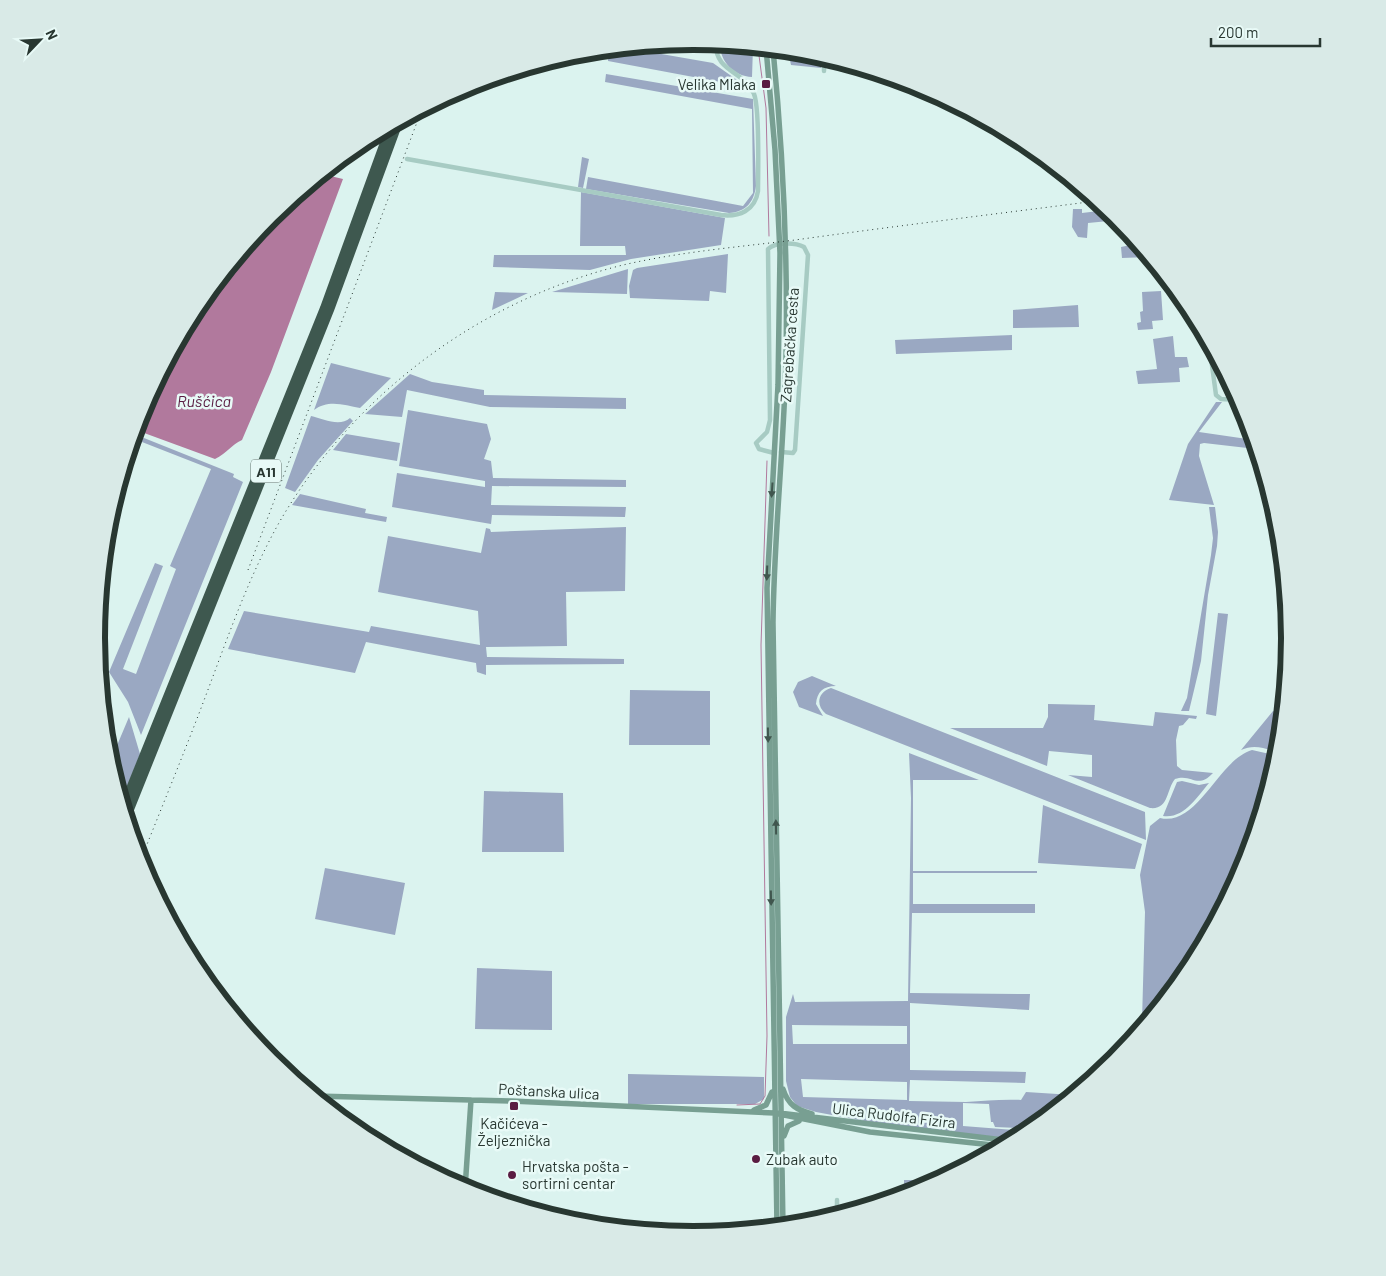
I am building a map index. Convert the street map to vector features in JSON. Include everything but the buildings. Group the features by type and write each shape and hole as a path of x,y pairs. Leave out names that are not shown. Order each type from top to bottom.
{"highway":[{"name":"A11","path":"130,808 330,310 396,131"},
{"name":"A11","path":"127,798 324,308 386,137"}],"main road":[{"name":"Zagrebačka cesta","path":"767,55 782,228"},
{"name":"Zagrebačka cesta","path":"773,56 786,358 778,453 771,507 766,624 777,1078"},
{"name":"Zagrebačka cesta","path":"777,1078 773,623 778,453"},
{"path":"746,1112 761,1108 768,1103 777,1078"},
{"path":"777,1078 782,1145 783,1219"},
{"path":"777,1078 791,1104 800,1110 825,1120"},
{"name":"Poštanska ulica","path":"325,1096 471,1100 779,1114"},
{"path":"466,1180 471,1100"},
{"path":"777,1220 779,1114"},
{"name":"Ulica Rudolfa Fizira","path":"779,1114 999,1140"},
{"name":"Ulica Rudolfa Fizira","path":"779,1114 870,1132 991,1145"},
{"path":"782,1145 788,1126 803,1120"}],"street":[{"path":"407,159 722,215 742,213 752,206 758,191 756,99 747,82 726,68 719,60 717,51"},
{"path":"824,65 824,71"},
{"name":"Zagrebačka cesta","path":"792,244 804,247 808,255 795,450 789,453 778,453 759,449 756,443 767,432 770,420 768,251 774,245 792,244"},
{"path":"1211,360 1216,395 1221,399 1230,399"},
{"path":"837,1200 838,1208"}],"shaded area":[{"path":"721,51 753,53 752,77 739,74 729,67 722,57"},
{"path":"648,52 713,63 747,87 608,61 608,56"},
{"path":"790,58 821,64 821,68 791,65"},
{"path":"606,74 753,99 756,186 753,197 748,205 740,211 729,213 586,189 588,177 743,206 753,193 752,109 605,82"},
{"path":"582,157 589,159 583,188 578,187"},
{"path":"581,192 725,218 721,245 631,259 590,270 493,267 494,255 626,255 625,246 580,246"},
{"path":"1073,209 1082,209 1082,213 1097,211 1108,221 1088,223 1087,238 1078,237 1072,227"},
{"path":"1130,245 1141,257 1122,258 1121,247"},
{"path":"728,254 726,293 710,291 709,301 630,298 629,286 633,270 637,268"},
{"path":"628,269 627,294 552,292"},
{"path":"1161,291 1163,320 1152,321 1153,329 1138,330 1137,323 1141,322 1140,312 1143,311 1142,292"},
{"path":"495,292 528,293 492,310"},
{"path":"1078,305 1079,327 1013,328 1013,310"},
{"path":"1012,335 1012,350 896,354 895,340"},
{"path":"1173,336 1175,357 1187,357 1189,367 1179,368 1180,382 1138,384 1136,371 1157,369 1153,339"},
{"path":"331,363 391,378 360,408 343,404 331,404 314,410"},
{"path":"410,374 432,382 484,390 484,395 626,398 626,409 490,407 407,390 402,417 365,414"},
{"path":"1216,402 1222,402 1199,432 1246,439 1250,448 1200,444 1199,456 1214,505 1169,500 1188,444"},
{"path":"408,410 487,424 491,439 484,459 491,461 493,478 626,480 626,487 492,486 491,505 626,507 625,517 492,515 491,524 392,507 397,473 485,487 485,481 399,466"},
{"path":"311,416 331,422 346,421 350,418 353,421 318,460 295,492 285,488"},
{"path":"346,434 400,443 397,461 333,450"},
{"path":"141,437 234,474 233,477 243,482 141,735 128,702 109,672 155,563 163,566 123,669 136,674 176,569 170,566 211,469 142,442 129,474"},
{"path":"300,494 366,509 365,513 387,517 386,522 292,505"},
{"path":"1209,507 1215,507 1218,532 1217,546 1208,595 1201,661 1189,711 1181,711 1187,698 1211,555 1213,538"},
{"path":"626,527 625,591 566,592 567,646 486,647 487,657 624,659 624,664 486,665 486,675 477,672 476,663 366,642 355,673 228,649 244,611 369,632 371,626 480,645 478,611 378,592 388,536 481,553 486,528 490,529 491,532"},
{"path":"1218,613 1228,614 1216,716 1206,714"},
{"path":"812,676 836,686 831,686 819,693 816,704 823,716 799,707 793,692 798,682"},
{"path":"831,688 1145,812 1146,840 826,714 819,703 823,692"},
{"path":"630,690 710,691 710,745 629,745"},
{"path":"1048,704 1095,705 1094,720 1153,726 1155,712 1197,716 1196,719 1189,718 1183,725 1179,726 1176,740 1177,766 1182,770 1213,773 1207,778 1198,781 1186,778 1175,779 1164,803 1156,808 1150,808 1068,775 1092,777 1092,755 1049,751 1047,766 950,728 1043,728 1048,717"},
{"path":"1273,711 1276,712 1270,750 1255,747 1241,750"},
{"path":"129,717 140,754 125,791 116,753 115,749"},
{"path":"1252,750 1270,754 1250,827 1220,898 1202,932 1182,965 1142,1017 1145,912 1140,875 1150,826 1160,818 1173,818 1186,813 1240,756"},
{"path":"909,753 979,780 913,780 913,871 1037,871 1037,873 913,873 913,904 1035,904 1035,913 912,913 910,993 1030,994 1029,1010 910,1003 910,1070 1026,1072 1025,1083 910,1080 909,1101 966,1102 1021,1100 1026,1092 1063,1094 1018,1128 995,1127 993,1122 991,1122 989,1104 963,1103 963,1126 1015,1130 1002,1138 886,1125 816,1112 797,1106 790,1097 786,1081 786,1017 793,994 795,1002 908,1001 911,798","holes":["792,1025 907,1026 907,1044 793,1044","801,1079 907,1082 907,1100 803,1097"]},
{"path":"1182,781 1199,785 1209,783 1184,811 1171,816 1163,816 1177,782"},
{"path":"484,791 563,793 564,852 482,852"},
{"path":"1043,805 1142,844 1135,869 1038,863"},
{"path":"325,868 405,883 395,935 315,919"},
{"path":"477,968 552,971 552,1030 475,1029"},
{"path":"628,1074 764,1077 764,1099 755,1104 628,1104"},
{"path":"904,1180 920,1180 918,1181 904,1186"}],"water":[{"name":"Rušćica","path":"330,176 343,179 271,372 242,440 215,459 142,432 166,378 204,311 251,250 277,222"}],"waterway":[{"path":"759,54 766,108 769,236"},
{"path":"737,1105 760,1104 765,1096 767,1036 761,645 767,461"}],"railway":[{"path":"248,570 418,119"},
{"path":"145,850 241,603 259,561 280,521 310,475 345,432 383,393 426,358 471,328 519,302 570,281 623,265 709,250 1088,202"}],"place":[{"name":"Velika Mlaka","path":"766,84"},
{"name":"Kačićeva - Željeznička","path":"514,1106"},
{"name":"Zubak auto","path":"756,1159"},
{"name":"Hrvatska pošta - sortirni centar","path":"512,1175"}]}
